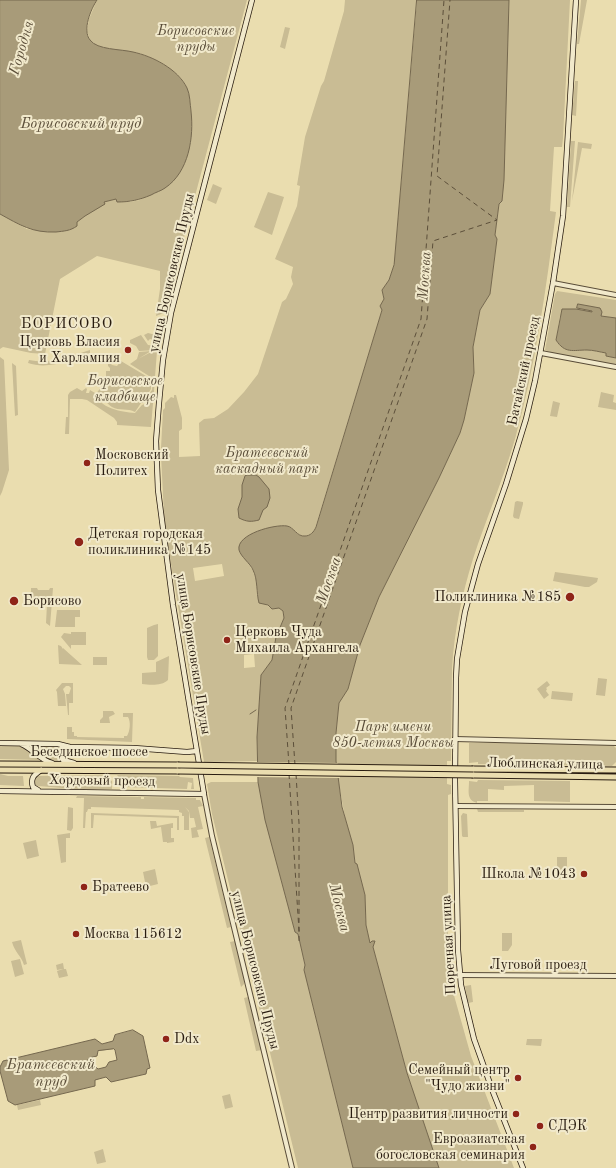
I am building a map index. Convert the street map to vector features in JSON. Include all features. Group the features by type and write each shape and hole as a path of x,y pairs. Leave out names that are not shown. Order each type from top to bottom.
{"main road":[{"name":"улица Борисовские Пруды","path":"204,794 173,605 162,526 156,456 159,403 163,360 171,313 252,0"},
{"name":"Батайский проезд","path":"456,806 457,659 465,612 476,570 508,480 532,394 541,353 563,216 576,0"},
{"path":"0,743 58,744 70,747 134,748 187,752 197,751"},
{"path":"20,744 31,750 43,760 56,764"},
{"path":"70,747 62,750 60,755 61,758 77,764"},
{"name":"Бесединское шоссе","path":"0,764 473,769"},
{"name":"Люблинская улица","path":"473,769 616,770"},
{"name":"Бесединское шоссе","path":"0,770 473,775"},
{"path":"41,770 34,776 32,781 35,789 42,791"},
{"name":"Люблинская улица","path":"473,775 616,777"},
{"name":"Хордовый проезд","path":"0,791 204,794"},
{"name":"Поречная улица","path":"456,806 458,950 463,996 474,1039 495,1099 523,1168"}],"street":[{"path":"553,283 616,295"},
{"path":"541,353 616,367"},
{"path":"456,739 615,744"},
{"path":"609,770 616,767"},
{"name":"улица Борисовские Пруды","path":"204,794 212,836 292,1168"},
{"path":"456,806 616,807"},
{"name":"Луговой проезд","path":"460,975 616,976"}],"green space":[{"name":"Борисовские пруды","path":"97,0 247,0 164,313 156,316 160,289 160,271 97,256 60,279 45,354 31,353 3,347 0,349 0,214 27,229 35,230 77,226 77,222 104,202 116,199 117,202 140,200 190,147 192,121 190,100 187,88 181,78 160,62 139,53 104,48 94,44 90,40 87,31 89,19"},
{"name":"Братеевский каскадный парк","path":"345,0 417,0 394,265 389,280 382,290 384,299 380,306 382,310 314,532 307,536 301,536 291,527 239,549 253,571 256,580 257,597 272,609 279,608 283,611 284,618 276,638 272,660 261,675 257,761 204,762 164,514 161,456 163,452 161,448 163,410 165,408 165,403 171,397 174,398 174,395 176,395 182,418 182,429 179,431 179,457 200,456 199,423 204,419 214,418 228,409 258,374 282,302 286,299 293,284 291,277 293,267 275,259 297,206 300,186 297,185 305,137 321,86 324,81 344,11","holes":["222,564 224,576 195,581 193,568","254,654 255,667 244,668 244,655"]},
{"name":"Парк имени 850-летия Москвы","path":"509,0 570,0 563,138 562,147 554,147 550,211 556,212 535,355 529,383 515,439 478,544 462,599 453,655 451,761 447,761 447,784 451,785 451,794 448,795 448,974 471,1056 514,1168 439,1168 407,1073 373,947 374,941 370,944 366,925 365,895 355,863 353,845 346,823 338,779 336,761 336,733 339,703 348,689 360,645 379,597 439,478 460,433 464,420 474,373 473,347 480,310 490,294 497,240 495,235 499,204 502,201"},
{"path":"581,0 587,0 579,44 577,44"},
{"path":"285,27 290,28 285,49 280,47"},
{"path":"575,81 578,81 576,116 572,115"},
{"path":"571,141 575,141 570,207 567,207"},
{"path":"578,142 592,144 591,149 582,148 572,201"},
{"path":"213,184 222,188 216,204 207,200"},
{"path":"268,192 284,197 272,235 254,227"},
{"path":"557,291 616,300 616,318 601,316 593,311 592,313 575,309 560,316 556,340 566,349 573,351 590,350 607,353 606,356 616,358 616,365 553,353 545,350 555,294"},
{"path":"148,333 156,335 159,339 157,350 139,351 136,346 130,343 130,340 141,335 148,345 156,346 157,341 150,339 148,341 144,335"},
{"path":"90,350 90,353 52,365 36,365 28,363 29,360 45,361 60,359"},
{"path":"151,351 138,359 153,351 157,351 155,377 149,376 130,364 137,359 139,352"},
{"path":"0,357 4,360 9,470 0,496"},
{"name":"Борисовское кладбище","path":"121,361 151,379 151,389 145,398 145,402 141,403 135,412 112,407 96,394 106,380 106,371 110,371 108,364 117,366"},
{"path":"12,363 16,366 18,415 15,416"},
{"path":"153,379 155,379 151,427 117,425 114,418 87,400 70,399 69,434 65,434 66,417 68,417 68,395 70,392 77,388 82,391 86,388 86,393 89,393 90,390 95,393 97,398 106,406 123,412 135,413 142,405 147,403 146,398 152,390"},
{"path":"601,392 614,395 613,402 616,403 616,410 598,407"},
{"path":"553,401 560,403 557,417 550,416"},
{"path":"515,502 523,502 519,519 514,518 513,516"},
{"path":"555,572 598,578 597,582 589,587 585,587 553,581"},
{"path":"31,588 37,588 38,590 49,590 50,588 53,588 50,626 46,623 47,604 31,605"},
{"path":"57,610 80,610 80,617 75,617 75,627 55,627"},
{"path":"158,624 158,656 154,660 148,660 147,628"},
{"path":"71,632 86,632 86,645 71,645 71,649 61,637 64,633 71,634"},
{"path":"58,645 61,646 82,665 59,664"},
{"path":"169,656 168,680 159,684 142,684 142,673 156,672 156,662"},
{"path":"93,657 107,657 107,665 93,665"},
{"path":"598,678 607,679 605,696 596,695"},
{"path":"547,681 550,685 546,688 546,691 549,695 544,699 537,689"},
{"path":"62,683 73,683 73,703 69,703 69,715 66,694 69,694 71,688 69,686 66,686 63,689 66,706 58,706 56,690"},
{"path":"552,691 573,693 572,701 551,699"},
{"path":"103,711 113,711 115,714 109,717 110,723 100,723 100,720 103,717"},
{"path":"123,713 133,713 132,742 67,739 67,727 72,727 74,736 77,737 124,738 124,736 127,736 128,734 130,724 128,717 123,717"},
{"path":"505,742 613,745 616,748 616,762 612,766 469,763 469,743"},
{"path":"0,745 24,746 40,760 0,759"},
{"path":"31,746 58,747 60,749 57,755 58,760 47,760"},
{"path":"474,771 616,773 616,774 474,773"},
{"path":"0,774 8,776 23,776 24,786 0,785"},
{"path":"110,775 112,789 75,789 38,786 34,785 33,779 36,776"},
{"path":"117,775 179,776 193,778 194,789 191,789 192,783 188,782 187,789 121,787 114,784 121,780"},
{"path":"478,780 570,781 570,802 534,801 534,785 504,786 504,790 488,789 488,801 477,801 477,803 471,800 469,781 477,782"},
{"path":"211,782 258,782 295,932 298,934 305,965 304,970 353,1168 298,1168 212,814 207,784"},
{"path":"77,796 141,797 141,799 144,799 144,797 196,798 196,800 200,800 203,806 198,807 203,829 197,830 199,837 192,838 191,828 196,827 194,818 190,818 189,811 185,807 189,812 189,830 184,830 184,816 182,816 182,813 179,812 179,810 91,807 91,809 88,809 86,812 85,828 83,828 84,798 76,798"},
{"path":"68,807 73,808 73,828 71,831 67,830"},
{"path":"477,809 524,810 524,812 478,812"},
{"path":"91,813 179,816 179,830 177,830 177,818 94,815 93,828 91,828"},
{"path":"463,813 467,814 468,837 462,836 461,816"},
{"path":"150,821 156,821 157,826 173,823 173,828 171,828 171,838 174,838 174,842 163,842 161,827 151,829"},
{"path":"70,833 70,838 66,838 66,862 61,863 57,835"},
{"path":"209,837 231,927 227,928 205,838"},
{"path":"36,840 39,856 27,859 23,843"},
{"path":"557,857 567,857 567,879 557,879"},
{"path":"155,869 158,884 146,887 143,872"},
{"path":"502,933 512,933 512,945 508,951 502,951"},
{"path":"21,940 27,964 24,965 12,942"},
{"path":"235,941 244,980 244,984 241,987 230,942"},
{"path":"20,959 24,974 15,977 11,961"},
{"path":"63,963 64,969 66,969 68,976 59,978 57,971 63,969 57,970 56,965"},
{"path":"471,985 473,1002 468,1003 465,986"},
{"path":"248,997 262,1050 256,1051 244,998"},
{"path":"527,1039 542,1039 541,1046 526,1045"},
{"path":"230,1094 233,1107 225,1109 222,1096"},
{"path":"40,1100 41,1105 18,1110 17,1105"},
{"path":"103,1149 106,1162 97,1164 94,1152"}],"water":[{"name":"Борисовский пруд","path":"0,0 97,0 90,14 87,25 88,36 93,43 98,46 133,52 156,60 171,69 183,81 189,93 192,132 185,163 180,173 173,181 163,189 142,198 122,202 117,202 116,199 104,202 105,204 77,222 77,226 67,230 48,232 33,230 0,214"},
{"name":"Москва","path":"417,0 509,0 504,180 502,201 499,204 495,235 497,239 490,294 480,310 473,347 474,373 464,420 460,433 439,478 379,597 360,645 348,689 339,703 336,733 336,761 342,807 353,845 355,863 357,864 365,895 366,925 370,943 375,941 373,947 407,1073 439,1168 353,1168 304,970 305,965 298,934 295,932 265,820 258,782 257,737 261,675 272,660 276,637 284,618 283,611 279,608 272,609 268,605 259,603 255,574 252,567 239,550 240,544 244,539 257,531 266,528 287,526 292,528 300,535 305,536 312,533 316,527 382,310 380,306 384,299 382,290 389,280 394,265"},
{"path":"578,304 600,308 602,312 601,316 616,318 616,358 606,356 606,353 587,350 573,351 566,349 556,340 562,309 576,309 592,312 577,308"},
{"path":"256,475 259,477 269,489 270,498 267,507 263,510 259,520 254,521 247,521 239,518 238,509 242,497 242,485 245,476"},
{"name":"Братеевский пруд","path":"133,1030 143,1036 150,1068 147,1069 146,1074 111,1082 106,1077 95,1080 95,1086 15,1105 8,1101 0,1071 3,1061 95,1039 102,1044 113,1041 115,1035","holes":["115,1050 117,1060 109,1062 106,1067 98,1069 95,1066 92,1067 88,1065 87,1061 89,1058 97,1056 98,1051"]}],"pier":[{"path":"255,762 338,763 340,778 255,777"}],"waterway":[{"path":"250,714 256,710"}],"ferry route":[{"path":"289,765 285,708 421,319 444,0"},
{"path":"295,765 291,708 427,319 433,241 497,220 437,176 450,0"},
{"path":"289,774 299,931"},
{"path":"296,774 299,823 299,943"}],"place":[{"name":"Церковь Власия и Харлампия","path":"128,350"},
{"name":"Московский Политех","path":"87,463"},
{"name":"Детская городская поликлиника №145","path":"79,542"},
{"name":"Поликлиника №185","path":"570,597"},
{"name":"Борисово","path":"14,601"},
{"name":"Церковь Чуда Михаила Архангела","path":"227,640"},
{"name":"Школа №1043","path":"584,874"},
{"name":"Братеево","path":"84,887"},
{"name":"Москва 115612","path":"76,934"},
{"name":"Ddx","path":"166,1039"},
{"name":"Семейный центр \"Чудо жизни\"","path":"518,1078"},
{"name":"Центр развития личности","path":"516,1114"},
{"name":"СДЭК","path":"540,1126"},
{"name":"Евроазиатская богословская семинария","path":"533,1147"}],"district":[{"name":"БОРИСОВО","path":"67,324"}],"water label":[{"name":"Городня","path":"22,48"}]}
